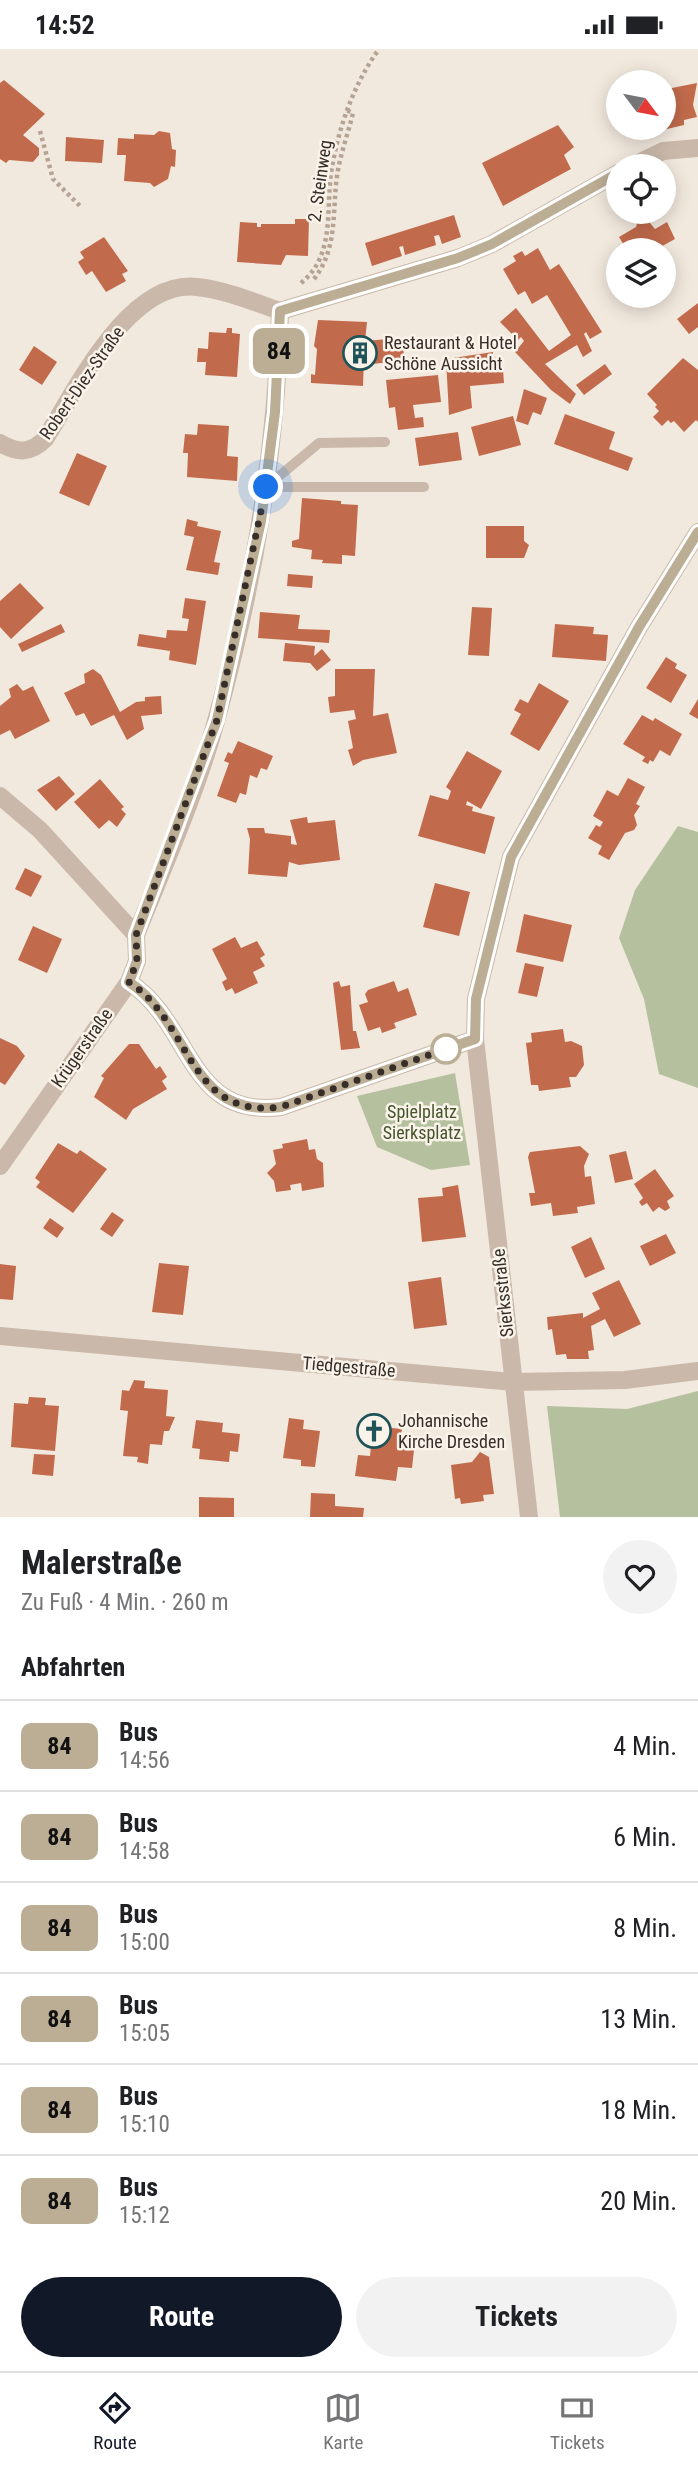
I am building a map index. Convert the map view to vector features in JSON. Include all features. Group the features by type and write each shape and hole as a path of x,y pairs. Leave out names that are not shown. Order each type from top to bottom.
{"street":[{"path":"657,154 698,148"},
{"path":"280,311 458,258 492,244 606,180"},
{"name":"Robert-Diez-Straße","path":"0,443 17,451 35,449 45,439 111,336 130,314 161,293 197,287 280,311"},
{"name":"Krügerstraße","path":"0,1166 129,982 137,961 136,935 217,720 266,487 275,412 280,311"},
{"name":"Sierksstraße","path":"529,1517 478,1069 475,1039 476,999 511,857 639,627 698,532"},
{"path":"0,796 40,830 136,935"},
{"path":"129,982 150,995 211,1089 239,1106 260,1109 281,1107 475,1039"},
{"name":"Tiedgestraße","path":"0,1336 513,1382 625,1380 698,1371"}],"lane":[{"path":"266,487 319,443 385,442"},
{"path":"266,487 424,487"}],"path":[{"name":"2. Steinweg","path":"280,311 320,260 329,228 331,173 346,110 366,67 379,49"},
{"path":"40,131 53,179 80,206"}],"green space":[{"path":"678,826 698,832 698,1088 659,1074 644,999 619,938 635,890"},
{"name":"Spielplatz Sierksplatz","path":"455,1073 470,1165 431,1170 377,1147 357,1096"},
{"path":"698,1391 698,1517 560,1517 547,1406 627,1409"}],"building":[{"path":"4,80 45,114 23,135 39,148 39,155 33,162 9,160 6,163 0,159 0,83"},
{"path":"697,83 693,105 697,117 684,120 684,125 676,127 676,87"},
{"path":"558,125 574,147 564,155 571,169 503,206 482,163"},
{"path":"159,131 170,133 172,149 176,150 175,167 171,166 168,179 154,187 150,183 124,181 126,155 117,155 118,138 134,139 134,134 154,135"},
{"path":"66,137 104,140 102,163 65,161"},
{"path":"454,215 461,237 442,244 439,235 434,236 436,245 405,255 403,246 399,247 402,256 372,266 365,243"},
{"path":"295,219 309,219 308,256 286,255 281,265 237,262 240,222 257,223 257,227 261,227 261,224 295,224"},
{"path":"637,224 651,224 655,229 668,224 675,238 620,238"},
{"path":"104,237 128,271 122,274 126,281 106,292 92,271 86,275 78,262 84,258 80,252"},
{"path":"538,248 550,270 559,264 602,332 590,339 586,332 584,334 592,351 583,357 577,345 545,364 576,394 570,404 551,390 515,352 524,341 521,337 518,340 500,322 516,308 549,351 571,335 547,295 532,304 525,291 518,295 503,269 516,261 513,256 522,251 525,256"},
{"path":"698,303 698,327 689,334 677,319"},
{"name":"Restaurant & Hotel Schöne Aussicht","path":"318,320 367,322 365,341 401,338 405,360 373,364 372,358 364,357 363,386 311,383 311,374 315,375 317,349 314,346"},
{"path":"227,328 232,328 232,333 240,334 237,377 205,375 206,362 197,362 198,348 208,349 209,332 226,333"},
{"path":"34,346 57,362 42,385 19,370"},
{"path":"493,352 493,358 502,357 504,383 470,386 472,408 449,415 446,359"},
{"path":"683,358 698,370 698,422 696,420 684,432 674,421 671,423 668,420 662,426 653,417 659,411 647,394"},
{"path":"605,364 612,374 584,395 576,385"},
{"path":"438,375 441,402 413,405 415,418 423,417 424,427 398,430 395,407 389,408 386,380"},
{"path":"524,389 547,398 541,415 533,412 528,425 516,421"},
{"path":"565,414 615,432 609,449 633,458 628,471 554,444"},
{"path":"513,416 521,445 479,456 471,427"},
{"path":"198,424 229,426 227,456 238,457 237,481 187,477 188,453 183,453 185,434 197,435"},
{"path":"458,432 462,460 419,466 415,438"},
{"path":"77,453 107,466 89,506 59,493"},
{"path":"302,498 358,505 355,556 342,555 342,564 322,563 323,560 311,559 312,550 292,547 292,541 299,539"},
{"path":"187,519 198,522 197,526 221,531 214,562 220,563 218,575 186,570 194,537 184,535"},
{"path":"486,526 524,526 524,541 529,545 524,558 486,558"},
{"path":"288,574 313,576 312,588 287,586"},
{"path":"20,583 44,608 11,639 0,627 0,601"},
{"path":"185,598 206,601 196,665 169,660 170,651 137,646 139,634 166,638 167,630 187,631 189,619 182,618"},
{"path":"472,607 492,608 489,656 468,655"},
{"path":"260,612 300,615 298,629 330,630 329,643 258,638"},
{"path":"61,624 65,632 22,652 18,644"},
{"path":"555,624 594,627 593,634 608,635 606,661 552,657"},
{"path":"285,643 315,646 314,656 322,649 331,660 317,671 310,663 283,661"},
{"path":"666,657 677,664 675,668 687,675 671,703 646,688"},
{"path":"93,669 101,675 120,712 136,702 145,701 145,697 161,696 162,714 141,716 144,729 127,740 114,715 91,726 84,713 76,716 64,693 85,683 84,674"},
{"path":"335,669 375,669 373,716 388,713 397,753 363,760 353,766 348,750 353,748 348,721 356,719 354,710 330,713 328,697 335,696"},
{"path":"539,683 569,701 539,751 510,734 521,714 514,710 520,699 528,703"},
{"path":"17,684 23,691 33,686 50,721 15,739 10,730 0,735 0,706 11,697 9,689"},
{"path":"698,699 698,719 689,714"},
{"path":"642,715 653,721 655,718 682,734 670,756 660,750 653,762 650,760 648,764 642,761 645,757 623,744"},
{"path":"238,741 273,756 267,770 261,768 257,778 250,775 246,795 240,793 236,803 217,796 229,763 224,761 228,752 232,754"},
{"path":"467,751 502,771 481,809 467,801 466,805 473,807 472,811 495,817 485,854 418,836 430,795 448,800 451,791 446,787"},
{"path":"59,776 75,794 56,811 37,790"},
{"path":"628,778 645,787 636,804 640,806 634,815 637,825 634,830 625,833 609,860 598,854 602,846 588,838 596,825 600,827 603,822 593,816 607,790 618,796"},
{"path":"100,779 124,807 121,809 126,814 117,827 109,820 99,829 74,802"},
{"path":"307,817 308,823 335,820 340,860 299,865 289,862 287,877 248,874 250,839 247,828 264,828 265,833 291,836 291,844 297,845 290,820"},
{"path":"25,868 42,876 31,897 15,889"},
{"path":"435,883 470,892 459,936 423,927"},
{"path":"524,914 572,925 563,962 516,952"},
{"path":"33,926 62,939 47,973 18,960"},
{"path":"235,937 241,948 257,941 265,955 260,958 265,966 253,972 258,983 235,994 232,988 226,991 222,982 227,979 212,949"},
{"path":"525,963 544,967 537,997 518,993"},
{"path":"339,981 341,987 350,985 353,1031 356,1031 360,1048 341,1050 333,983"},
{"path":"394,981 398,992 408,988 417,1015 394,1023 396,1028 382,1033 380,1027 368,1031 359,1005 368,1002 365,994 368,990"},
{"path":"563,1029 565,1042 571,1041 582,1046 584,1065 576,1077 569,1077 571,1087 539,1091 538,1085 531,1085 526,1043 532,1042 531,1033"},
{"path":"0,1038 17,1046 25,1056 5,1085 0,1082"},
{"path":"129,1044 139,1044 156,1069 160,1066 167,1077 162,1081 167,1089 133,1109 126,1120 94,1097 104,1078 101,1076"},
{"path":"307,1139 309,1150 315,1149 317,1159 323,1163 324,1187 302,1191 301,1183 290,1185 291,1190 276,1192 274,1181 267,1173 276,1164 273,1150 283,1148 282,1144"},
{"path":"58,1143 77,1154 80,1150 107,1169 73,1213 36,1187 40,1182 35,1178"},
{"path":"580,1146 589,1154 584,1166 585,1177 591,1176 595,1204 577,1207 578,1213 553,1216 551,1203 531,1206 529,1193 535,1193 528,1157 530,1152"},
{"path":"626,1151 633,1179 615,1183 609,1155"},
{"path":"655,1169 674,1196 667,1201 670,1208 665,1211 659,1207 653,1212 647,1203 642,1206 639,1202 643,1198 634,1184"},
{"path":"458,1185 466,1237 422,1242 418,1198 443,1196 442,1188"},
{"path":"112,1212 124,1220 112,1237 100,1229"},
{"path":"50,1218 64,1228 57,1238 43,1228"},
{"path":"666,1234 676,1253 650,1266 640,1246"},
{"path":"591,1237 605,1269 585,1278 571,1247"},
{"path":"159,1263 189,1266 183,1315 152,1312"},
{"path":"0,1264 16,1266 13,1300 0,1299"},
{"path":"441,1277 447,1325 414,1329 408,1282"},
{"path":"619,1280 641,1324 614,1337 605,1319 591,1326 594,1350 588,1351 589,1359 567,1359 566,1354 556,1355 547,1317 583,1313 583,1318 600,1309 592,1293"},
{"path":"134,1380 145,1381 144,1388 168,1390 166,1416 175,1417 169,1431 164,1431 162,1445 150,1444 148,1464 137,1462 138,1457 123,1456 128,1411 120,1410 122,1390 129,1391"},
{"path":"29,1397 46,1398 45,1405 59,1406 55,1451 11,1447 14,1403 28,1404"},
{"path":"289,1418 304,1420 303,1429 320,1431 315,1467 301,1466 301,1460 283,1458"},
{"path":"196,1420 223,1423 222,1432 240,1434 238,1452 230,1451 229,1462 199,1459 200,1449 192,1448"},
{"path":"373,1426 402,1429 400,1440 415,1441 412,1468 398,1467 396,1481 355,1476 358,1455 370,1456"},
{"path":"480,1452 489,1457 494,1494 483,1495 484,1501 461,1504 460,1498 455,1499 451,1465 472,1462"},
{"path":"34,1454 55,1455 53,1476 32,1474"},
{"path":"311,1493 335,1494 335,1506 364,1508 363,1517 310,1517"},
{"path":"199,1497 234,1498 234,1517 199,1517"}],"bus line":[{"name":"84","path":"606,180 492,244 458,258 280,311 275,412 261,521 217,720 202,766 136,935 137,961 129,982 150,995 211,1089 239,1106 260,1109 281,1107 475,1039 476,999 511,857 639,627 698,532"}],"place":[{"name":"Restaurant & Hotel Schöne Aussicht","path":"360,353"},
{"name":"Johannische Kirche Dresden","path":"374,1431"}],"route":[{"path":"266,487 261,521 217,720 202,766 136,935 137,961 129,982 150,995 211,1089 239,1106 260,1109 281,1107 449,1048 446,1049"}]}
